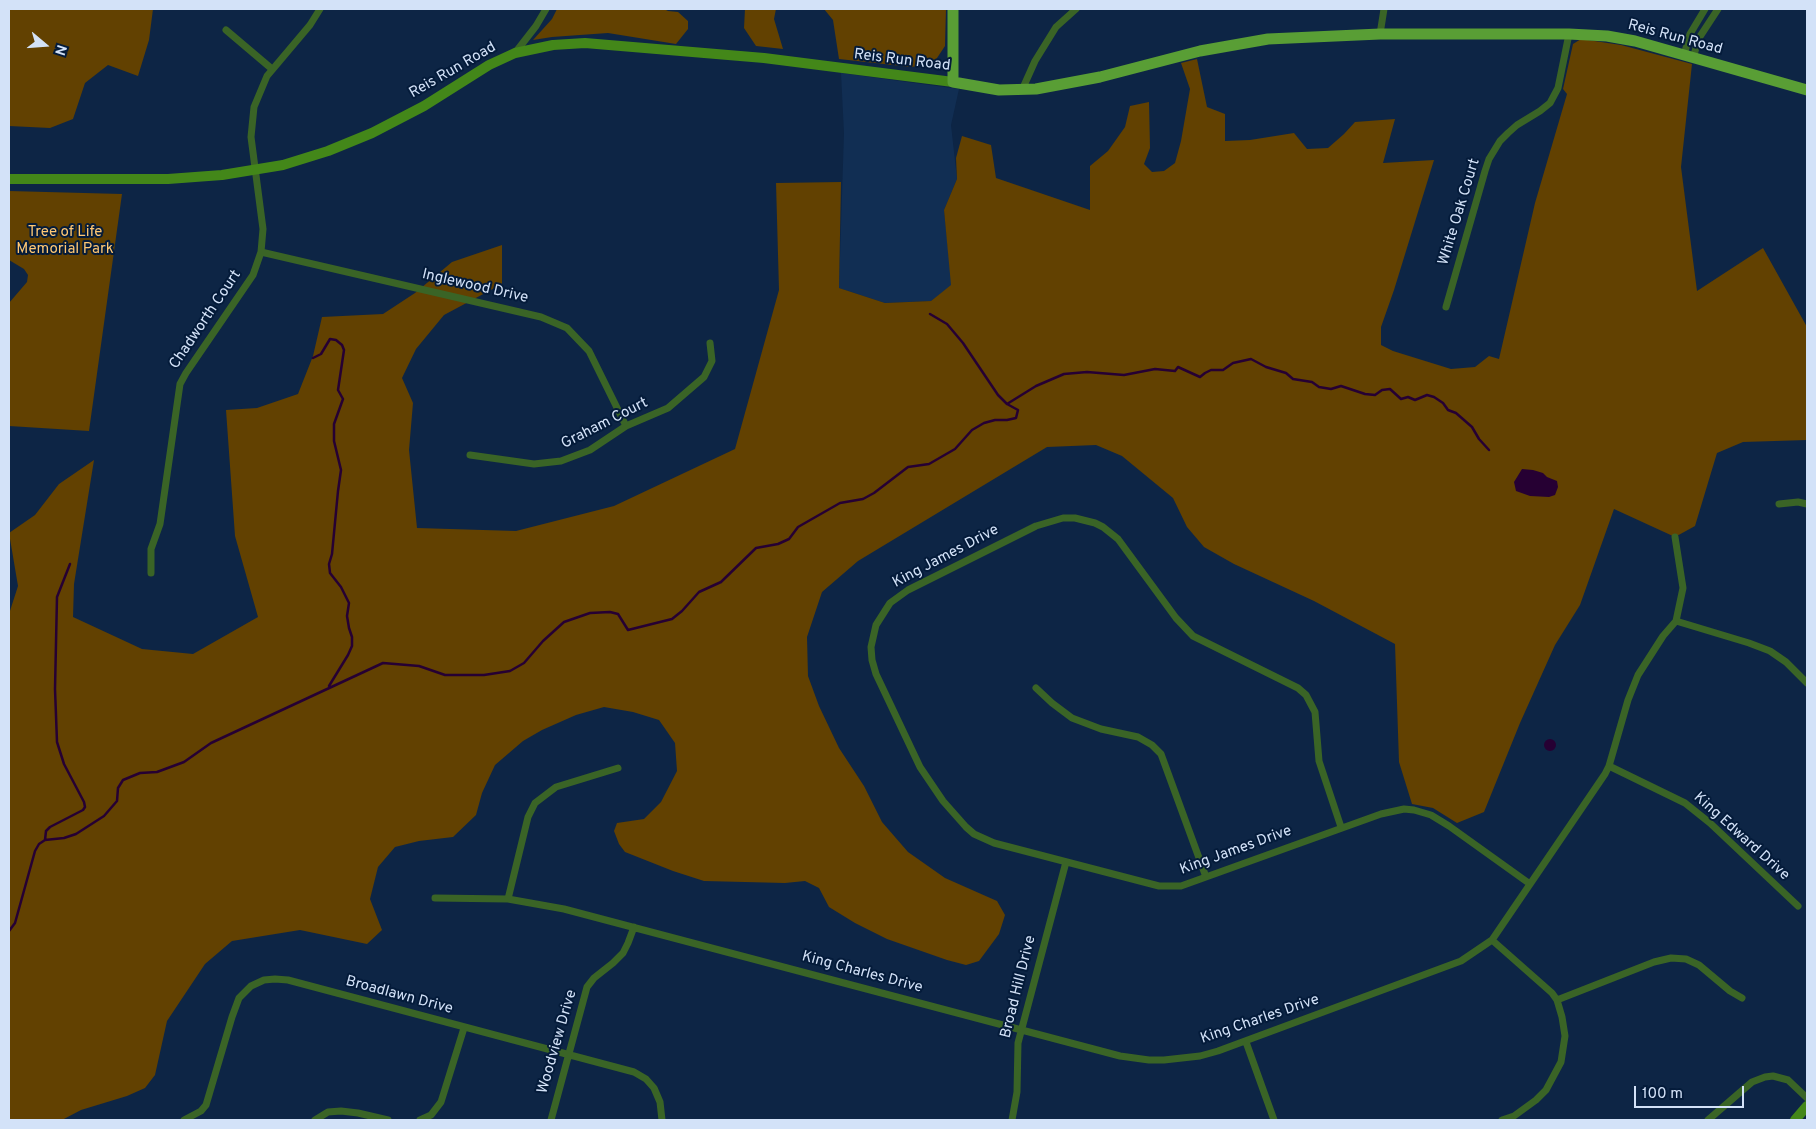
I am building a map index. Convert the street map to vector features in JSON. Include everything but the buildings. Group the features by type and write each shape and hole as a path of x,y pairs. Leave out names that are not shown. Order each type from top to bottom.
{"main road":[{"path":"953,9 953,82"},
{"name":"Reis Run Road","path":"953,82 999,90 1022,91 1100,77 1200,51 1258,41 1380,34 1569,34 1619,38 1807,90"}],"street":[{"name":"Chadworth Court","path":"151,573 151,549 160,524 180,384 253,275 261,252 263,229 251,137 252,117 261,86 272,69 310,25 320,9"},
{"path":"515,53 536,26 546,9"},
{"path":"1022,91 1035,62 1056,27 1076,9"},
{"path":"1380,34 1384,9"},
{"path":"1688,56 1690,34 1705,9"},
{"path":"1688,56 1718,9"},
{"path":"226,30 272,69"},
{"name":"White Oak Court","path":"1446,307 1490,159 1500,141 1508,133 1550,103 1558,88 1569,34"},
{"name":"Reis Run Road","path":"9,179 168,179 255,170 306,159 356,140 424,106 489,65 515,53 553,45 585,43 764,58 953,82"},
{"name":"Inglewood Drive","path":"261,252 541,316 567,328 588,351 626,426"},
{"name":"Graham Court","path":"470,455 534,464 561,461 590,450 626,426 668,408 704,377 712,361 710,343"},
{"path":"1779,504 1798,502 1807,504"},
{"name":"King James Drive","path":"1341,828 1319,761 1314,712 1306,694 1298,688 1193,636 1176,618 1127,549 1112,532 1095,523 1075,518 1063,518 1036,526 898,596 890,603 876,625 871,646 876,674 920,767 957,818 974,834 989,841 1159,886 1181,886 1341,828 1393,811 1404,810 1431,815 1530,884"},
{"name":"King Charles Drive","path":"435,898 508,899 564,909 1120,1056 1149,1060 1200,1056 1246,1042 1461,961 1492,940 1590,798 1609,766 1628,700 1638,675 1663,636 1676,621 1683,588 1675,537"},
{"path":"1676,621 1770,651 1786,662 1807,683"},
{"path":"1036,688 1072,718 1101,729 1138,737 1152,745 1161,754 1206,877"},
{"name":"King Edward Drive","path":"1609,766 1672,795 1696,811 1798,906"},
{"path":"508,899 528,817 535,803 556,787 618,768"},
{"name":"Broad Hill Drive","path":"1012,1120 1017,1092 1017,1052 1021,1030 1066,862"},
{"name":"Woodview Drive","path":"551,1120 588,987 594,978 623,953 634,927"},
{"path":"1492,940 1546,986 1557,1000 1565,1036 1561,1062 1552,1081 1542,1095 1514,1118 1502,1120"},
{"path":"1557,1000 1654,962 1671,958 1686,959 1699,965 1730,991 1742,998"},
{"name":"Broadlawn Drive","path":"184,1120 201,1111 206,1105 232,1017 240,998 251,986 264,980 275,979 288,980 640,1074 651,1084 658,1095 662,1120"},
{"path":"420,1120 431,1115 441,1102 464,1028"},
{"path":"1246,1042 1274,1120"},
{"path":"1708,1120 1752,1082 1765,1077 1773,1076 1788,1080 1807,1098"},
{"path":"1795,1120 1807,1106"},
{"path":"315,1120 328,1112 341,1111 358,1112 388,1120"}],"shaded area":[{"path":"841,73 959,89 951,125 957,179 944,210 952,285 931,301 885,303 839,288 844,133"},
{"path":"1522,469 1543,473 1557,481 1558,487 1555,495 1549,497 1530,496 1516,491 1514,482"},
{"path":"1550,739 1556,745 1550,751 1544,745"}],"green space":[{"path":"9,9 153,9 149,40 138,76 108,65 85,83 73,119 50,128 9,126"},
{"path":"557,9 664,9 678,12 688,21 688,29 676,44 608,33 533,40 552,19"},
{"path":"745,9 776,9 774,19 783,49 756,46 744,28"},
{"path":"824,9 946,9 945,46 933,64 911,67 839,59 833,20"},
{"path":"1581,39 1621,45 1692,64 1681,167 1697,291 1763,248 1807,327 1807,440 1743,442 1717,453 1695,526 1675,537 1614,509 1580,605 1555,645 1520,723 1484,812 1457,823 1433,808 1412,804 1399,762 1395,644 1314,601 1234,564 1204,547 1187,527 1173,498 1122,456 1096,445 1047,447 858,561 822,592 807,637 808,676 819,706 839,748 864,786 882,822 908,852 945,878 997,901 1005,915 999,934 979,961 966,965 887,939 829,907 819,888 805,881 785,883 704,881 625,852 619,844 614,831 617,823 644,819 661,802 677,771 675,743 659,720 633,712 604,707 576,715 542,730 523,741 495,765 482,793 476,815 453,837 419,841 395,847 378,867 370,899 382,930 367,944 300,930 232,941 205,964 167,1021 155,1075 145,1088 127,1096 81,1110 62,1120 9,1120 9,614 18,586 9,533 35,515 59,484 94,460 74,584 73,617 142,649 193,654 258,617 235,536 226,410 257,408 298,394 313,356 322,317 383,314 415,293 452,262 502,245 502,284 444,315 416,349 402,378 413,403 409,450 417,528 516,531 614,506 735,449 779,290 776,183 841,182 839,288 885,303 931,301 951,285 944,210 957,179 956,158 962,136 991,145 996,178 1090,210 1090,166 1108,151 1125,127 1130,106 1149,102 1150,148 1144,164 1152,172 1164,171 1175,163 1181,141 1190,89 1181,63 1197,59 1207,107 1225,114 1225,141 1250,140 1294,133 1307,149 1328,148 1355,122 1395,119 1383,163 1434,160 1381,327 1381,345 1393,351 1451,369 1475,367 1489,356 1499,359 1535,203 1567,94 1563,89 1573,44"},
{"name":"Tree of Life Memorial Park","path":"9,191 122,194 89,431 9,426 9,303 27,282 28,275 24,269 9,260"}],"waterway":[{"path":"930,314 947,324 963,343 998,395 1007,404"},
{"path":"313,358 321,354 330,339 336,340 342,345 344,350 338,390 343,399 334,424 334,441 341,470 332,554 329,564 330,573 341,587 349,603 347,616 352,646 329,686"},
{"path":"9,931 15,923 35,851 39,844 45,840 64,838 76,834 104,816 117,801 118,788 123,780 140,773 157,772 184,762 211,743 383,663 419,666 445,675 484,675 510,671 524,663 543,641 564,622 590,613 610,612 618,614 628,630 672,619 699,592 721,582 756,548 778,544 789,539 798,527 840,503 863,499 908,467 929,464 955,449 972,430 984,423 1016,418 1018,410 1007,404 1036,386 1064,374 1087,372 1124,375 1155,369 1175,371 1178,367 1200,377 1211,370 1223,370 1233,363 1251,359 1266,367 1286,373 1293,379 1312,382 1319,387 1331,389 1341,386 1365,394 1375,395 1382,390 1390,389 1401,399 1408,397 1415,400 1427,395 1434,397 1443,403 1448,410 1456,413 1472,427 1479,439 1489,450"},
{"path":"45,840 46,831 50,827 83,810 85,807 64,764 57,742 55,689 57,597 70,564"}]}
